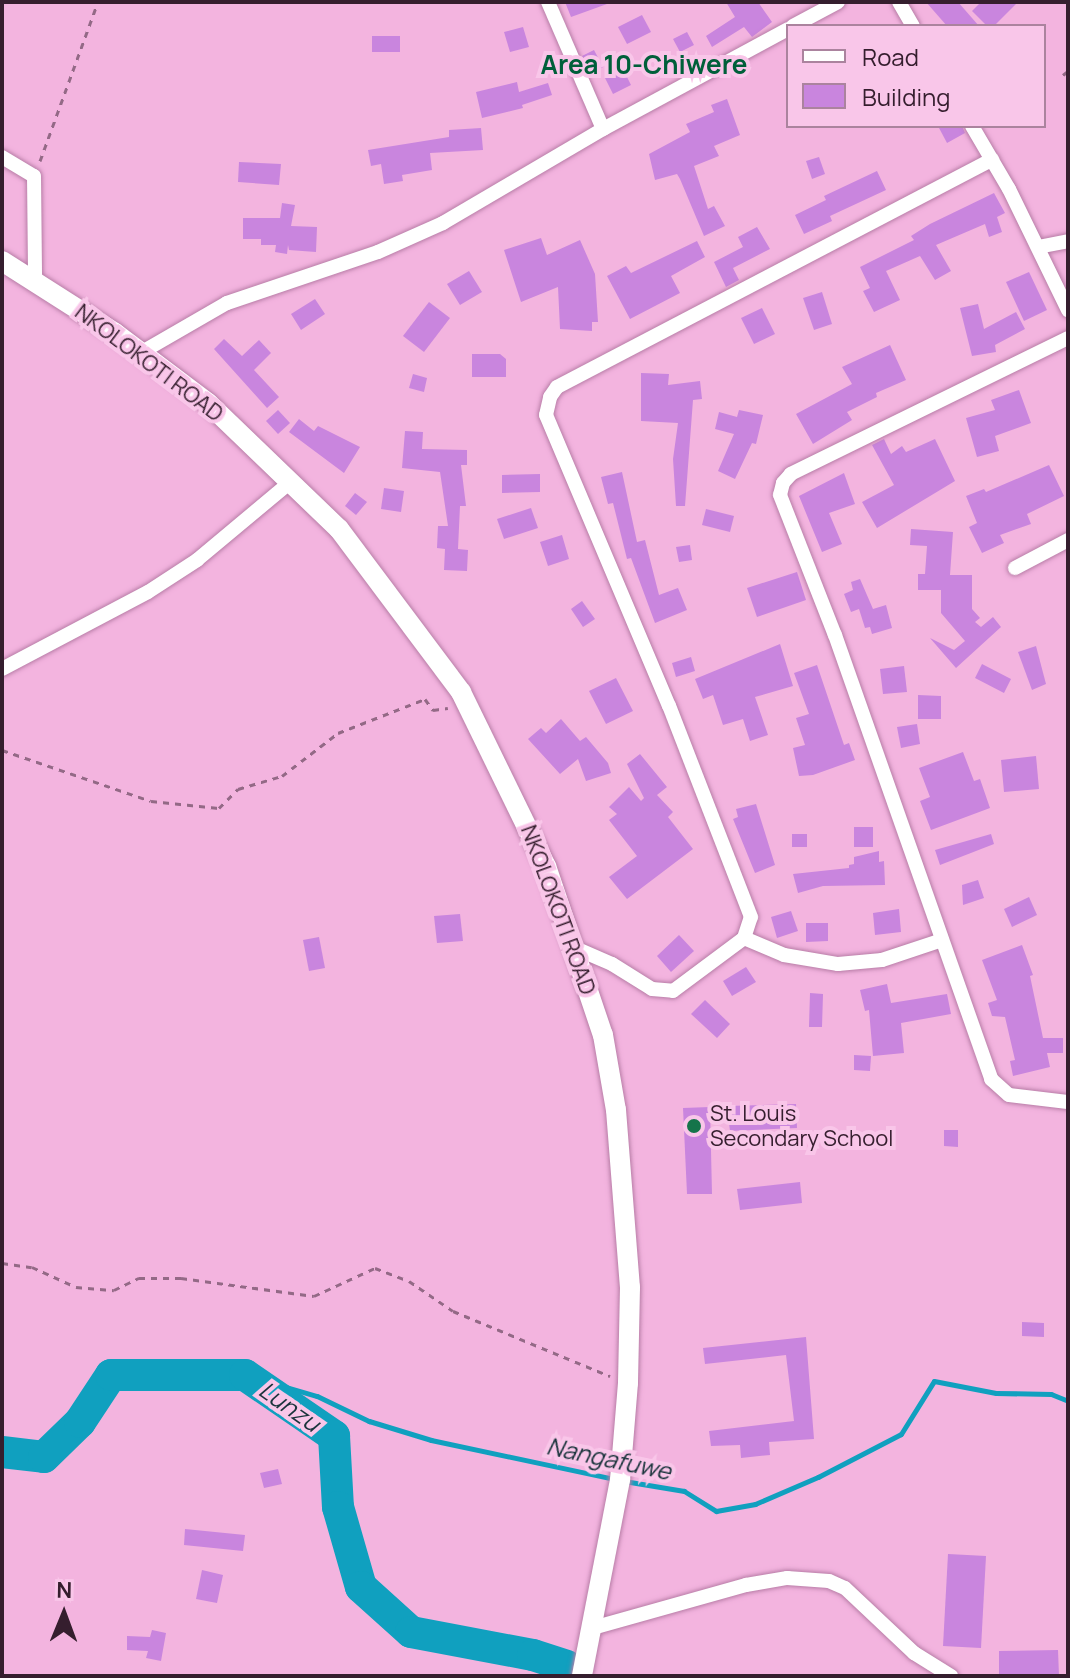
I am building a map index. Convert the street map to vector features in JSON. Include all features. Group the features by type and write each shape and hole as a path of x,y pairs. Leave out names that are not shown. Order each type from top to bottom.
{"main road":[{"name":"NKOLOKOTI ROAD","path":"2,261 35,279 142,352 208,403 339,529 468,705 546,866 603,1035 616,1110 630,1287 628,1383 620,1480 582,1676"}],"street":[{"path":"548,2 603,129"},
{"path":"797,24 838,2"},
{"path":"899,2 912,24"},
{"path":"142,352 227,303 340,266 443,223 603,129 786,30"},
{"path":"973,128 1038,247 1068,310"},
{"path":"2,157 34,176 35,279"},
{"path":"575,948 612,964 652,989 673,991 744,938 751,917 669,706 546,415 547,404 557,387 992,160"},
{"path":"1038,247 1068,241"},
{"path":"1068,338 791,474 783,483 780,495 835,635 991,1079 1009,1095 1068,1102"},
{"path":"2,669 185,568 289,483"},
{"path":"1015,568 1068,540"},
{"path":"744,938 784,955 838,964 882,960 942,940"},
{"path":"589,1629 746,1585 787,1578 829,1581 845,1588 914,1653 951,1676"}],"path":[{"path":"34,176 98,2"},
{"path":"1063,75 1068,71"},
{"path":"2,750 151,801 219,808 238,789 282,776 338,733 425,699 433,710 468,705"},
{"path":"2,1263 32,1267 76,1287 114,1290 139,1278 181,1278 314,1296 375,1268 409,1281 453,1311 628,1383"}],"building":[{"path":"565,2 607,2 607,4 571,17"},
{"path":"726,2 758,2 772,22 752,37 744,27 712,47 706,36 735,17"},
{"path":"926,2 958,2 977,24 945,24"},
{"path":"981,2 1018,2 996,24 985,24 972,11"},
{"path":"642,15 651,32 627,44 618,27"},
{"path":"523,27 529,47 510,52 504,32"},
{"path":"687,32 694,45 680,52 673,39"},
{"path":"372,36 400,36 400,52 372,52"},
{"path":"594,50 603,67 590,74 582,56"},
{"path":"623,69 631,85 613,94 605,78"},
{"path":"517,82 519,92 548,83 552,95 522,105 523,108 482,118 476,92"},
{"path":"727,99 740,135 714,146 719,156 694,166 708,209 714,206 725,226 704,236 677,174 655,180 649,154 690,132 686,124 714,112 711,105"},
{"path":"481,128 483,150 430,153 432,170 402,175 403,181 384,184 381,164 371,166 368,150 449,137 449,130"},
{"path":"939,128 963,128 965,133 947,143"},
{"path":"819,157 825,174 812,179 806,161"},
{"path":"239,162 281,164 279,185 238,182"},
{"path":"877,171 886,190 830,216 832,221 804,234 795,215 826,200 824,196"},
{"path":"994,193 1005,213 997,217 1002,232 989,237 985,224 936,245 951,271 935,280 920,256 886,271 900,300 874,312 863,291 870,288 860,267 914,240 911,236 930,224"},
{"path":"282,203 295,205 291,226 317,227 316,252 289,250 288,245 287,254 275,252 276,245 261,245 261,239 243,239 243,218 280,218"},
{"path":"757,227 770,249 733,268 739,280 726,287 714,262 743,247 738,237"},
{"path":"541,238 547,255 580,240 595,274 598,322 592,322 592,331 560,329 558,287 521,302 504,250"},
{"path":"697,241 705,257 671,276 680,293 630,319 607,276 626,266 631,273"},
{"path":"469,271 482,292 460,305 447,284"},
{"path":"1029,272 1047,310 1024,321 1006,282"},
{"path":"822,292 832,324 814,330 803,298"},
{"path":"315,299 325,314 301,330 291,314"},
{"path":"429,302 450,318 424,352 403,336"},
{"path":"978,304 984,329 1016,312 1025,329 995,345 996,352 972,356 960,308"},
{"path":"762,308 775,334 754,344 741,318"},
{"path":"224,339 242,356 259,340 271,353 254,370 279,397 267,408 214,349"},
{"path":"890,345 906,380 876,393 877,397 847,412 852,420 813,444 796,414 852,384 842,367"},
{"path":"472,354 500,354 506,359 506,377 472,377"},
{"path":"641,373 669,374 668,385 700,381 702,399 693,400 685,506 676,506 673,459 678,423 641,421"},
{"path":"413,374 427,378 424,392 409,388"},
{"path":"1019,390 1031,423 995,436 999,451 977,457 966,418 995,410 991,400"},
{"path":"278,410 290,423 278,434 266,421"},
{"path":"739,410 763,415 756,444 752,443 735,479 718,471 734,434 715,429 719,412 737,417"},
{"path":"299,419 314,431 318,426 360,447 344,473 289,432"},
{"path":"405,431 423,432 422,449 467,450 467,465 461,465 466,506 460,506 458,549 468,550 467,571 444,570 445,549 437,548 438,526 448,526 440,472 402,468"},
{"path":"884,439 891,454 902,446 906,452 935,439 955,481 877,528 862,502 894,485 872,445"},
{"path":"1049,465 1064,496 1027,514 1031,524 1000,535 1004,543 982,553 969,527 977,523 966,496 984,489 986,492"},
{"path":"622,472 637,542 645,540 659,595 678,588 687,610 655,623 631,558 627,559 613,503 608,504 601,477"},
{"path":"844,473 855,504 829,513 842,544 822,552 799,496"},
{"path":"540,474 540,492 502,493 502,475"},
{"path":"384,488 404,491 401,512 381,509"},
{"path":"355,493 367,502 356,515 345,506"},
{"path":"531,508 538,528 504,539 497,519"},
{"path":"706,509 734,516 730,532 702,525"},
{"path":"911,529 953,532 950,575 972,575 972,609 980,618 975,622 981,627 993,617 1001,627 956,668 930,638 954,650 965,641 941,613 941,590 918,590 918,574 925,574 927,546 910,545"},
{"path":"562,535 569,559 548,566 540,542"},
{"path":"690,545 692,560 679,562 676,547"},
{"path":"797,572 806,600 757,617 747,588"},
{"path":"860,579 873,609 886,605 892,628 872,634 870,627 865,628 859,609 851,612 844,594 853,590 851,582"},
{"path":"582,601 595,619 583,627 571,609"},
{"path":"780,644 793,686 755,697 768,735 750,741 743,719 723,725 713,695 703,699 695,679"},
{"path":"1036,646 1046,684 1032,690 1018,652"},
{"path":"691,657 695,671 676,677 672,663"},
{"path":"982,664 1011,679 1004,693 975,678"},
{"path":"817,665 844,745 849,743 855,760 813,775 799,776 793,748 805,745 796,718 809,714 794,673"},
{"path":"904,666 907,692 883,694 880,669"},
{"path":"616,678 633,711 606,724 589,691"},
{"path":"918,695 941,696 941,719 918,719"},
{"path":"561,719 580,741 586,737 608,763 611,773 586,781 578,759 560,774 528,739 541,728 546,733"},
{"path":"917,724 920,744 901,748 897,727"},
{"path":"963,752 974,781 980,779 990,808 931,830 920,801 930,797 919,768"},
{"path":"640,754 667,787 657,795 673,812 668,817 693,849 627,899 609,877 637,856 609,820 617,814 609,807 629,787 641,801 644,798 627,764"},
{"path":"1036,756 1039,789 1004,792 1001,760"},
{"path":"756,804 775,865 755,873 733,819 738,817 736,809"},
{"path":"854,827 873,827 873,847 854,847"},
{"path":"792,834 807,834 807,847 792,847"},
{"path":"991,834 994,844 940,865 935,850"},
{"path":"879,851 879,862 884,861 885,885 823,886 798,893 793,874 849,868 854,864 854,857"},
{"path":"978,880 984,898 963,905 962,885"},
{"path":"1029,897 1037,915 1012,927 1004,909"},
{"path":"899,909 901,932 875,935 873,913"},
{"path":"791,911 798,931 777,938 771,917"},
{"path":"460,914 463,941 437,943 434,916"},
{"path":"806,923 828,923 828,941 806,942"},
{"path":"679,935 694,951 671,972 657,956"},
{"path":"319,937 325,968 309,971 303,940"},
{"path":"1022,945 1033,975 1030,976 1043,1038 1063,1038 1063,1053 1047,1053 1050,1067 1013,1076 1010,1061 1015,1060 1005,1017 992,1016 988,1003 997,1000 982,960"},
{"path":"746,967 756,982 732,996 723,981"},
{"path":"887,984 891,1003 947,994 951,1014 901,1023 904,1053 873,1056 869,1010 865,1011 860,990"},
{"path":"810,993 823,994 822,1027 809,1027"},
{"path":"705,1000 730,1024 717,1038 691,1014"},
{"path":"854,1055 871,1056 870,1071 854,1070"},
{"path":"796,1104 797,1128 730,1131 727,1106"},
{"path":"710,1107 712,1194 687,1194 683,1108"},
{"path":"944,1130 958,1130 958,1147 944,1146"},
{"path":"800,1182 802,1203 740,1210 737,1189"},
{"path":"1022,1322 1044,1323 1044,1337 1022,1336"},
{"path":"806,1337 814,1439 769,1442 770,1455 741,1458 740,1445 711,1446 709,1431 794,1421 786,1355 705,1364 703,1348"},
{"path":"278,1469 282,1484 264,1488 260,1473"},
{"path":"185,1529 245,1535 243,1551 184,1545"},
{"path":"948,1554 986,1556 981,1648 943,1646"},
{"path":"202,1570 223,1575 217,1603 196,1599"},
{"path":"152,1630 166,1633 161,1661 146,1658 148,1651 127,1650 127,1636 150,1637"},
{"path":"1058,1650 1059,1676 999,1676 999,1651"}],"waterway":[{"name":"Lunzu","path":"2,1452 44,1457 80,1422 111,1375 245,1375 334,1436 338,1507 361,1587 411,1632 533,1655 566,1666"},
{"name":"Nangafuwe","path":"245,1375 317,1396 369,1421 431,1440 615,1479"},
{"name":"Nangafuwe","path":"624,1481 684,1491 716,1511 755,1504 818,1477 901,1434 934,1381 996,1393 1051,1394 1068,1401"}],"place":[{"name":"St. Louis Secondary School","path":"694,1126"}],"district":[{"name":"Area 10-Chiwere","path":"644,65"}]}
